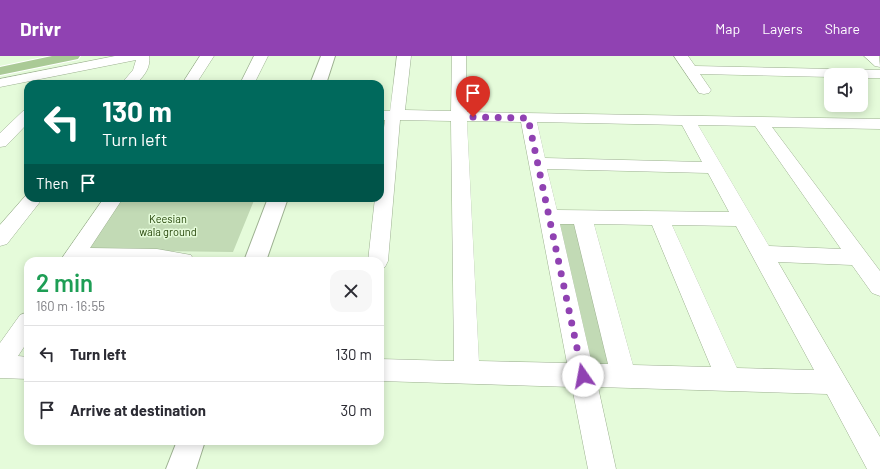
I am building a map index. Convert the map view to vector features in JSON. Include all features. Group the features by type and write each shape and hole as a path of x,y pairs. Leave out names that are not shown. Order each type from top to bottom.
{"main road":[{"path":"0,71 71,62"}],"street":[{"path":"0,83 71,62 135,56"},
{"path":"131,80 142,67 144,62 142,56"},
{"path":"192,80 207,56"},
{"path":"249,80 261,56"},
{"path":"319,80 328,56"},
{"path":"384,188 390,116 404,56"},
{"path":"459,56 459,117 467,371"},
{"path":"682,56 704,90"},
{"path":"871,56 880,63"},
{"path":"819,61 826,68"},
{"path":"63,80 70,73 71,62"},
{"path":"691,70 824,72"},
{"path":"868,73 880,74"},
{"path":"390,116 880,124"},
{"path":"0,142 24,118"},
{"path":"528,118 602,469"},
{"path":"687,120 880,464"},
{"path":"760,122 880,287"},
{"path":"538,163 714,168"},
{"path":"0,239 31,202"},
{"path":"73,257 111,202"},
{"path":"256,257 277,202"},
{"path":"378,257 383,202"},
{"path":"550,217 743,219"},
{"path":"582,217 624,377"},
{"path":"659,218 729,379"},
{"path":"763,254 858,257"},
{"path":"0,363 24,328"},
{"path":"0,367 24,368"},
{"path":"384,370 467,371 583,376 834,382"},
{"path":"181,469 190,445"}],"green space":[{"name":"Keesian wala ground","path":"116,202 253,202 233,252 84,250"},
{"path":"554,219 578,221 615,369 585,368"}],"route":[{"path":"473,117 528,118 583,376"}]}
